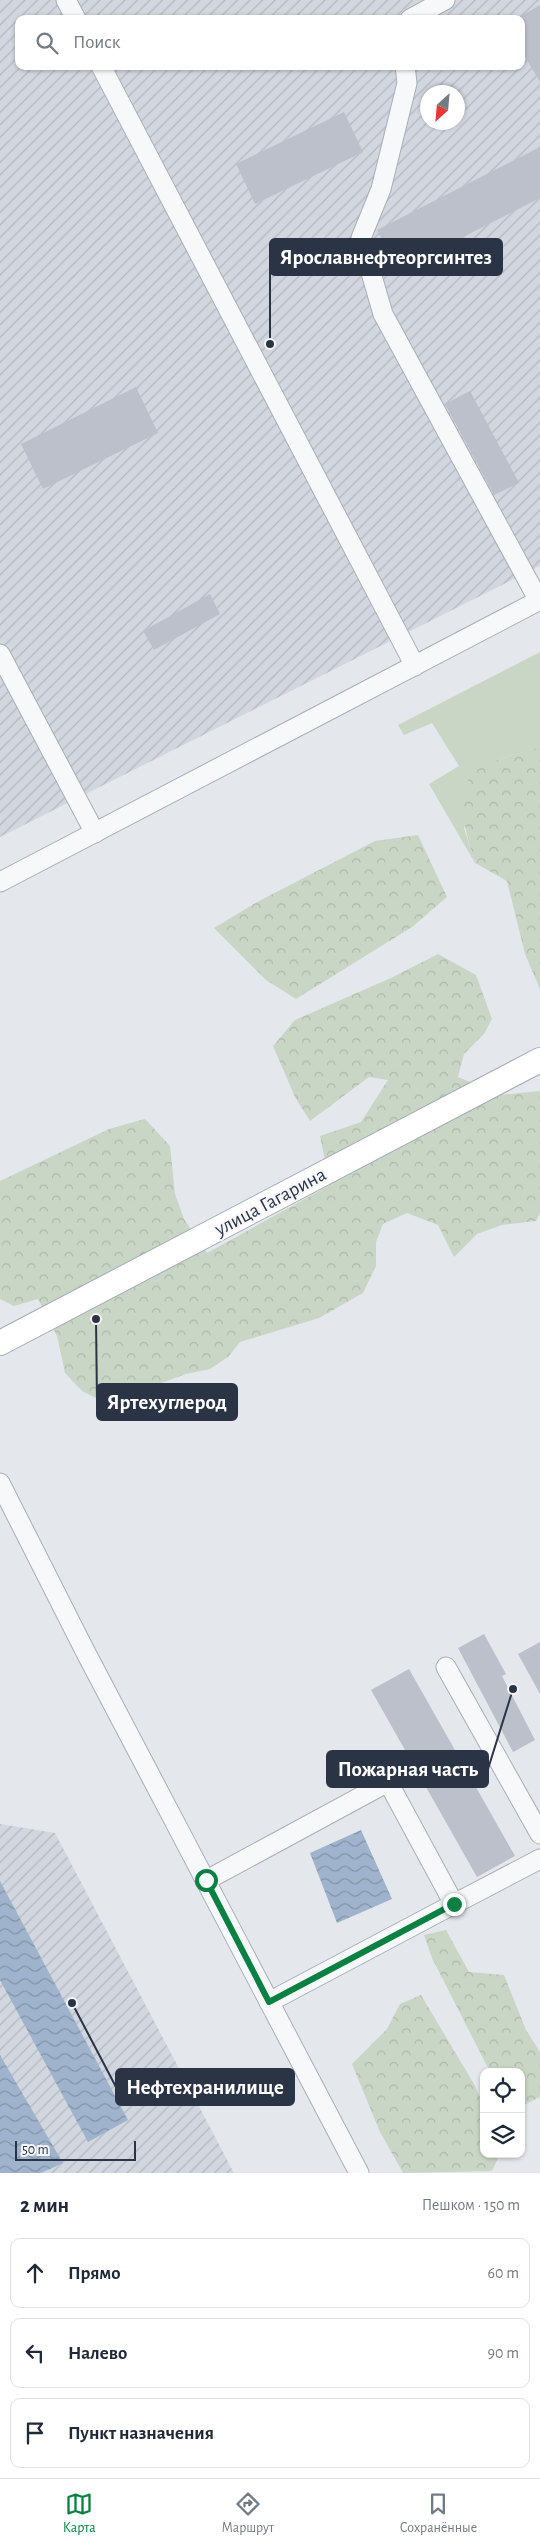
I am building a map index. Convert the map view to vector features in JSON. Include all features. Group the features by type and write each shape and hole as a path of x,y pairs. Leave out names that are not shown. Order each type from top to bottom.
{"main road":[{"name":"улица Гагарина","path":"0,1343 540,1060"}],"street":[{"path":"66,0 74,15"},
{"path":"417,15 445,0"},
{"path":"103,70 415,666"},
{"path":"0,882 540,600 383,314 361,238 381,189 407,83 405,70"},
{"path":"0,654 95,832"},
{"path":"0,1483 359,2173"},
{"path":"446,1667 540,1834"},
{"path":"206,1880 388,1782 454,1904"},
{"path":"269,2002 540,1859"}],"shaded area":[{"path":"0,0 540,0 540,566 0,837"},
{"path":"0,1824 55,1833 234,2173 0,2173"}],"green space":[{"path":"540,652 540,747 500,759 464,828 475,863 429,784 459,766 432,723 404,735 398,725"},
{"path":"540,747 540,989 525,954 507,881 475,863 466,830 463,794 466,783 472,774 485,765"},
{"path":"418,835 447,897 412,927 296,999 266,980 214,928 259,901 375,841"},
{"path":"438,954 476,975 492,1019 484,1034 464,1054 458,1077 501,1095 540,1091 540,1213 536,1221 502,1225 477,1234 454,1257 438,1225 407,1213 383,1224 376,1242 376,1266 363,1293 319,1318 240,1342 228,1357 210,1369 186,1374 106,1403 82,1391 65,1373 57,1336 38,1299 14,1306 0,1299 0,1181 109,1129 145,1119 170,1146 175,1194 184,1219 207,1253 330,1185 320,1136 361,1122 388,1080 369,1077 310,1121 295,1097 273,1046 295,1020 391,978"},
{"path":"446,1930 469,1972 504,1975 526,2030 540,2052 540,2097 525,2104 525,2068 489,2068 487,2066 432,1958 424,1935"},
{"path":"421,1995 474,2084 480,2097 480,2158 498,2158 492,2171 403,2173 380,2132 352,2064 387,2029 400,2004"}],"water":[{"path":"361,1830 392,1899 337,1923 310,1853"},
{"path":"0,1881 128,2120 88,2142 0,1980"},
{"path":"0,2055 63,2163 41,2173 0,2173"}],"building":[{"path":"540,5 540,82 525,57 525,15 523,15"},
{"path":"344,112 363,152 255,204 236,164"},
{"path":"540,147 540,198 398,270 377,230"},
{"path":"136,387 158,433 43,489 21,444"},
{"path":"470,391 519,483 494,495 445,404"},
{"path":"210,594 220,614 154,650 143,631"},
{"path":"484,1634 506,1674 502,1676 535,1740 513,1752 458,1648"},
{"path":"540,1642 540,1694 518,1654"},
{"path":"409,1669 515,1856 477,1877 371,1690"}],"place":[{"name":"Ярославнефтеоргсинтез","path":"270,344"},
{"name":"Яртехуглерод","path":"96,1319"},
{"name":"Пожарная часть","path":"513,1689"},
{"name":"Нефтехранилище","path":"72,2003"}],"route":[{"path":"206,1880 269,2002 454,1904"}]}
